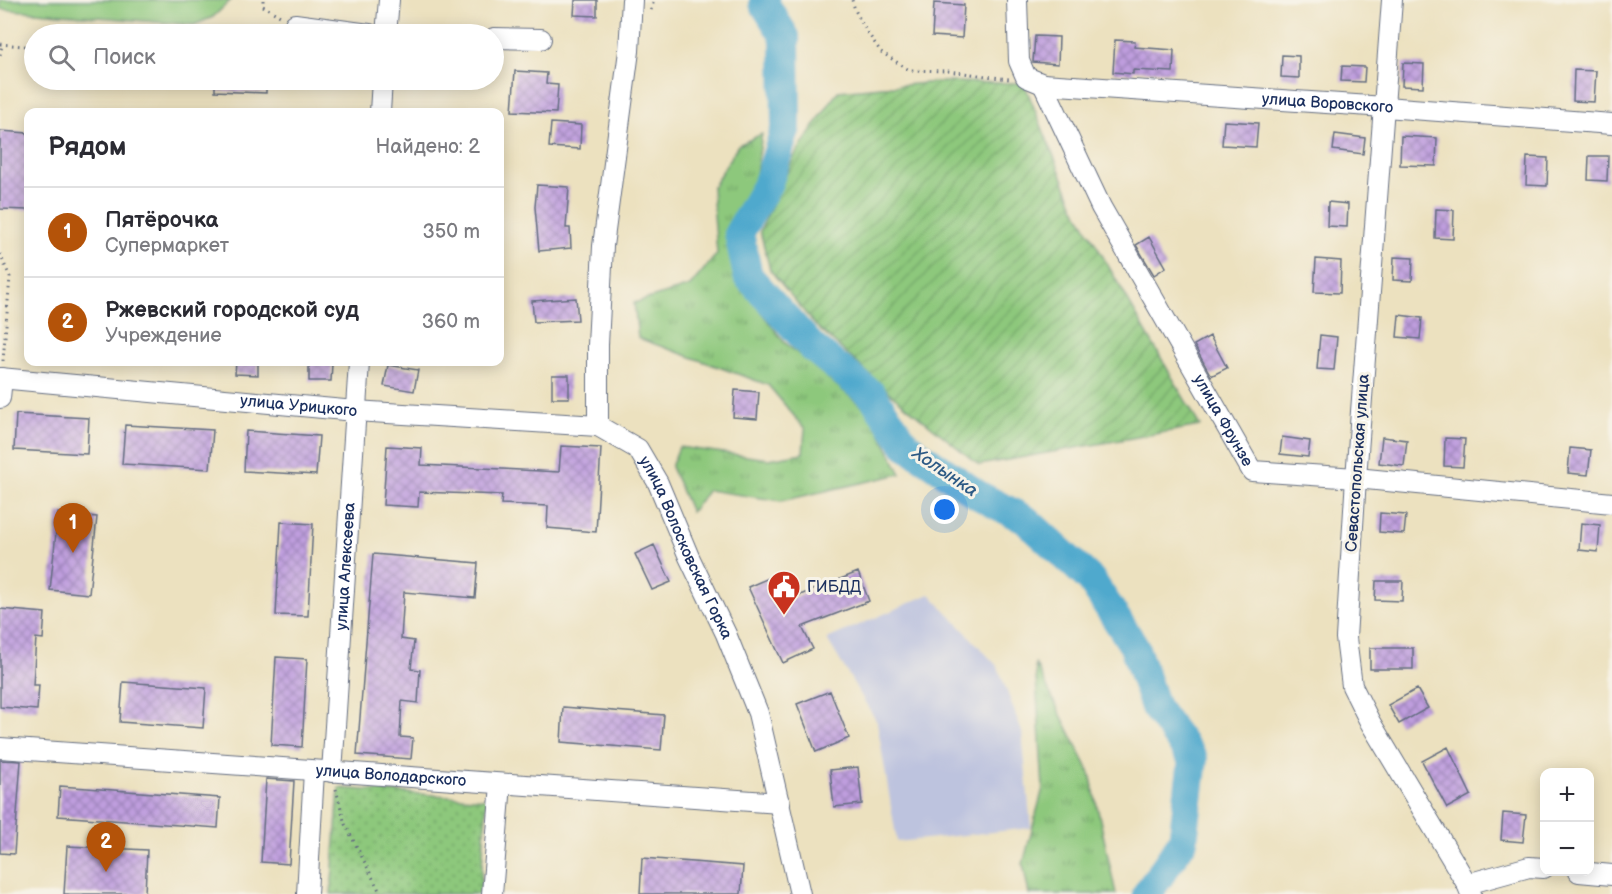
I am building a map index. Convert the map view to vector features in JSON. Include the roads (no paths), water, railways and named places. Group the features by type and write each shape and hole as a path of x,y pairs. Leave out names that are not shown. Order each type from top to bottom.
{"street":[{"path":"387,24 389,0"},
{"path":"598,426 598,345 603,246 628,51 632,0"},
{"path":"1017,0 1019,61 1026,77 1043,84"},
{"name":"Севастопольская улица","path":"1392,0 1346,638 1352,686 1370,722 1469,889"},
{"path":"504,38 541,39"},
{"name":"улица Воровского","path":"1043,84 1612,124"},
{"name":"улица Фрунзе","path":"1043,84 1101,207 1252,471 1356,478 1612,503"},
{"path":"380,108 381,90"},
{"name":"улица Алексеева","path":"307,894 323,772 359,366"},
{"path":"0,398 1,378"},
{"name":"улица Урицкого","path":"1,378 355,411 598,426"},
{"name":"улица Волосковская Горка","path":"598,426 638,449 658,483 689,557 726,634 758,713 800,894"},
{"name":"улица Володарского","path":"0,748 780,803"},
{"path":"492,894 501,784"},
{"path":"1469,889 1529,867 1540,868"},
{"path":"1594,873 1612,875"}],"waterway":[{"name":"Холынка","path":"765,0 764,3 785,37 786,127 768,183 739,233 748,276 812,347 872,395 906,445 978,495 1026,520 1091,580 1134,646 1155,707 1193,759 1183,841 1147,894"}],"place":[{"name":"Пятёрочка","path":"73,553"},
{"name":"ГИБДД","path":"784,616"},
{"name":"Ржевский городской суд","path":"106,872"}]}
